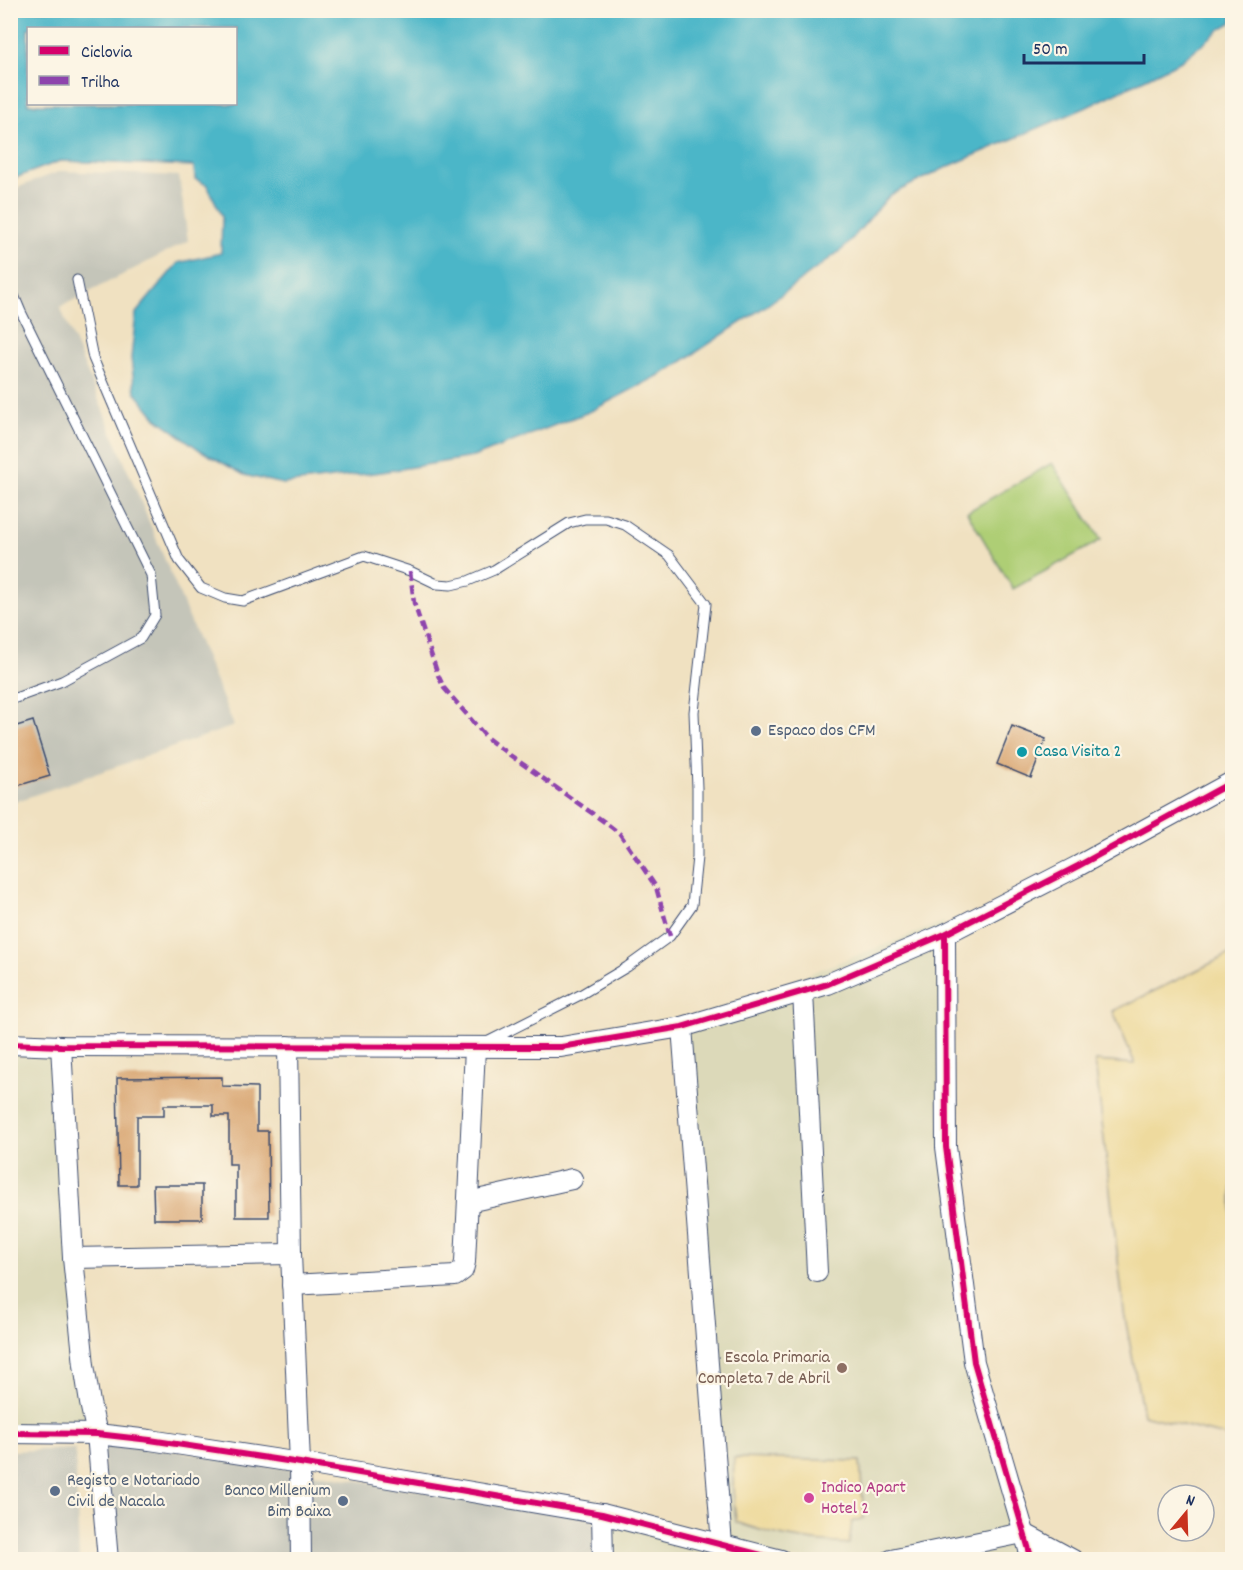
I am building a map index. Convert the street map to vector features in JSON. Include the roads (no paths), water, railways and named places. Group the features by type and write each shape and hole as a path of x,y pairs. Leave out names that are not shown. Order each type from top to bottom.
{"street":[{"path":"10,1044 561,1047 682,1027 803,992 945,934 1078,866 1233,782"},
{"path":"945,934 947,1159 974,1362 1032,1560"},
{"path":"803,992 818,1272"},
{"path":"682,1027 722,1545"},
{"path":"61,1046 73,1258 84,1365 97,1434 108,1560"},
{"path":"288,1046 291,1254 300,1462 301,1560"},
{"path":"292,1285 455,1276 463,1270 475,1048"},
{"path":"468,1202 572,1179"},
{"path":"73,1258 291,1254"},
{"path":"10,1433 97,1434 300,1462 602,1514 781,1560"},
{"path":"602,1514 603,1560"},
{"path":"891,1560 1023,1533 1072,1560"}],"lane":[{"path":"77,280 93,358 179,560 201,588 225,598 243,601 364,556 410,571 437,584 452,585 494,570 569,523 585,519 606,519 625,525 669,555 706,604 694,712 697,857 692,905 670,936 627,967 580,995 475,1048"},
{"path":"10,286 151,575 155,615 141,638 62,681 10,700"},
{"path":"10,316 21,312"}],"water":[{"path":"11,10 1232,10 1232,22 1181,61 1085,108 947,167 890,195 844,248 766,306 671,369 591,411 473,457 382,472 283,484 244,475 200,450 156,418 135,392 131,358 136,313 178,263 221,253 222,216 207,185 195,179 194,166 60,161 12,179 10,176"}],"place":[{"name":"Espaco dos CFM","path":"756,731"},
{"name":"Casa Visita 2","path":"1022,752"},
{"name":"Escola Primaria Completa 7 de Abril","path":"842,1368"},
{"name":"Registo e Notariado Civil de Nacala","path":"55,1491"},
{"name":"Indico Apart Hotel 2","path":"809,1498"},
{"name":"Banco Millenium Bim Baixa","path":"343,1501"}]}
